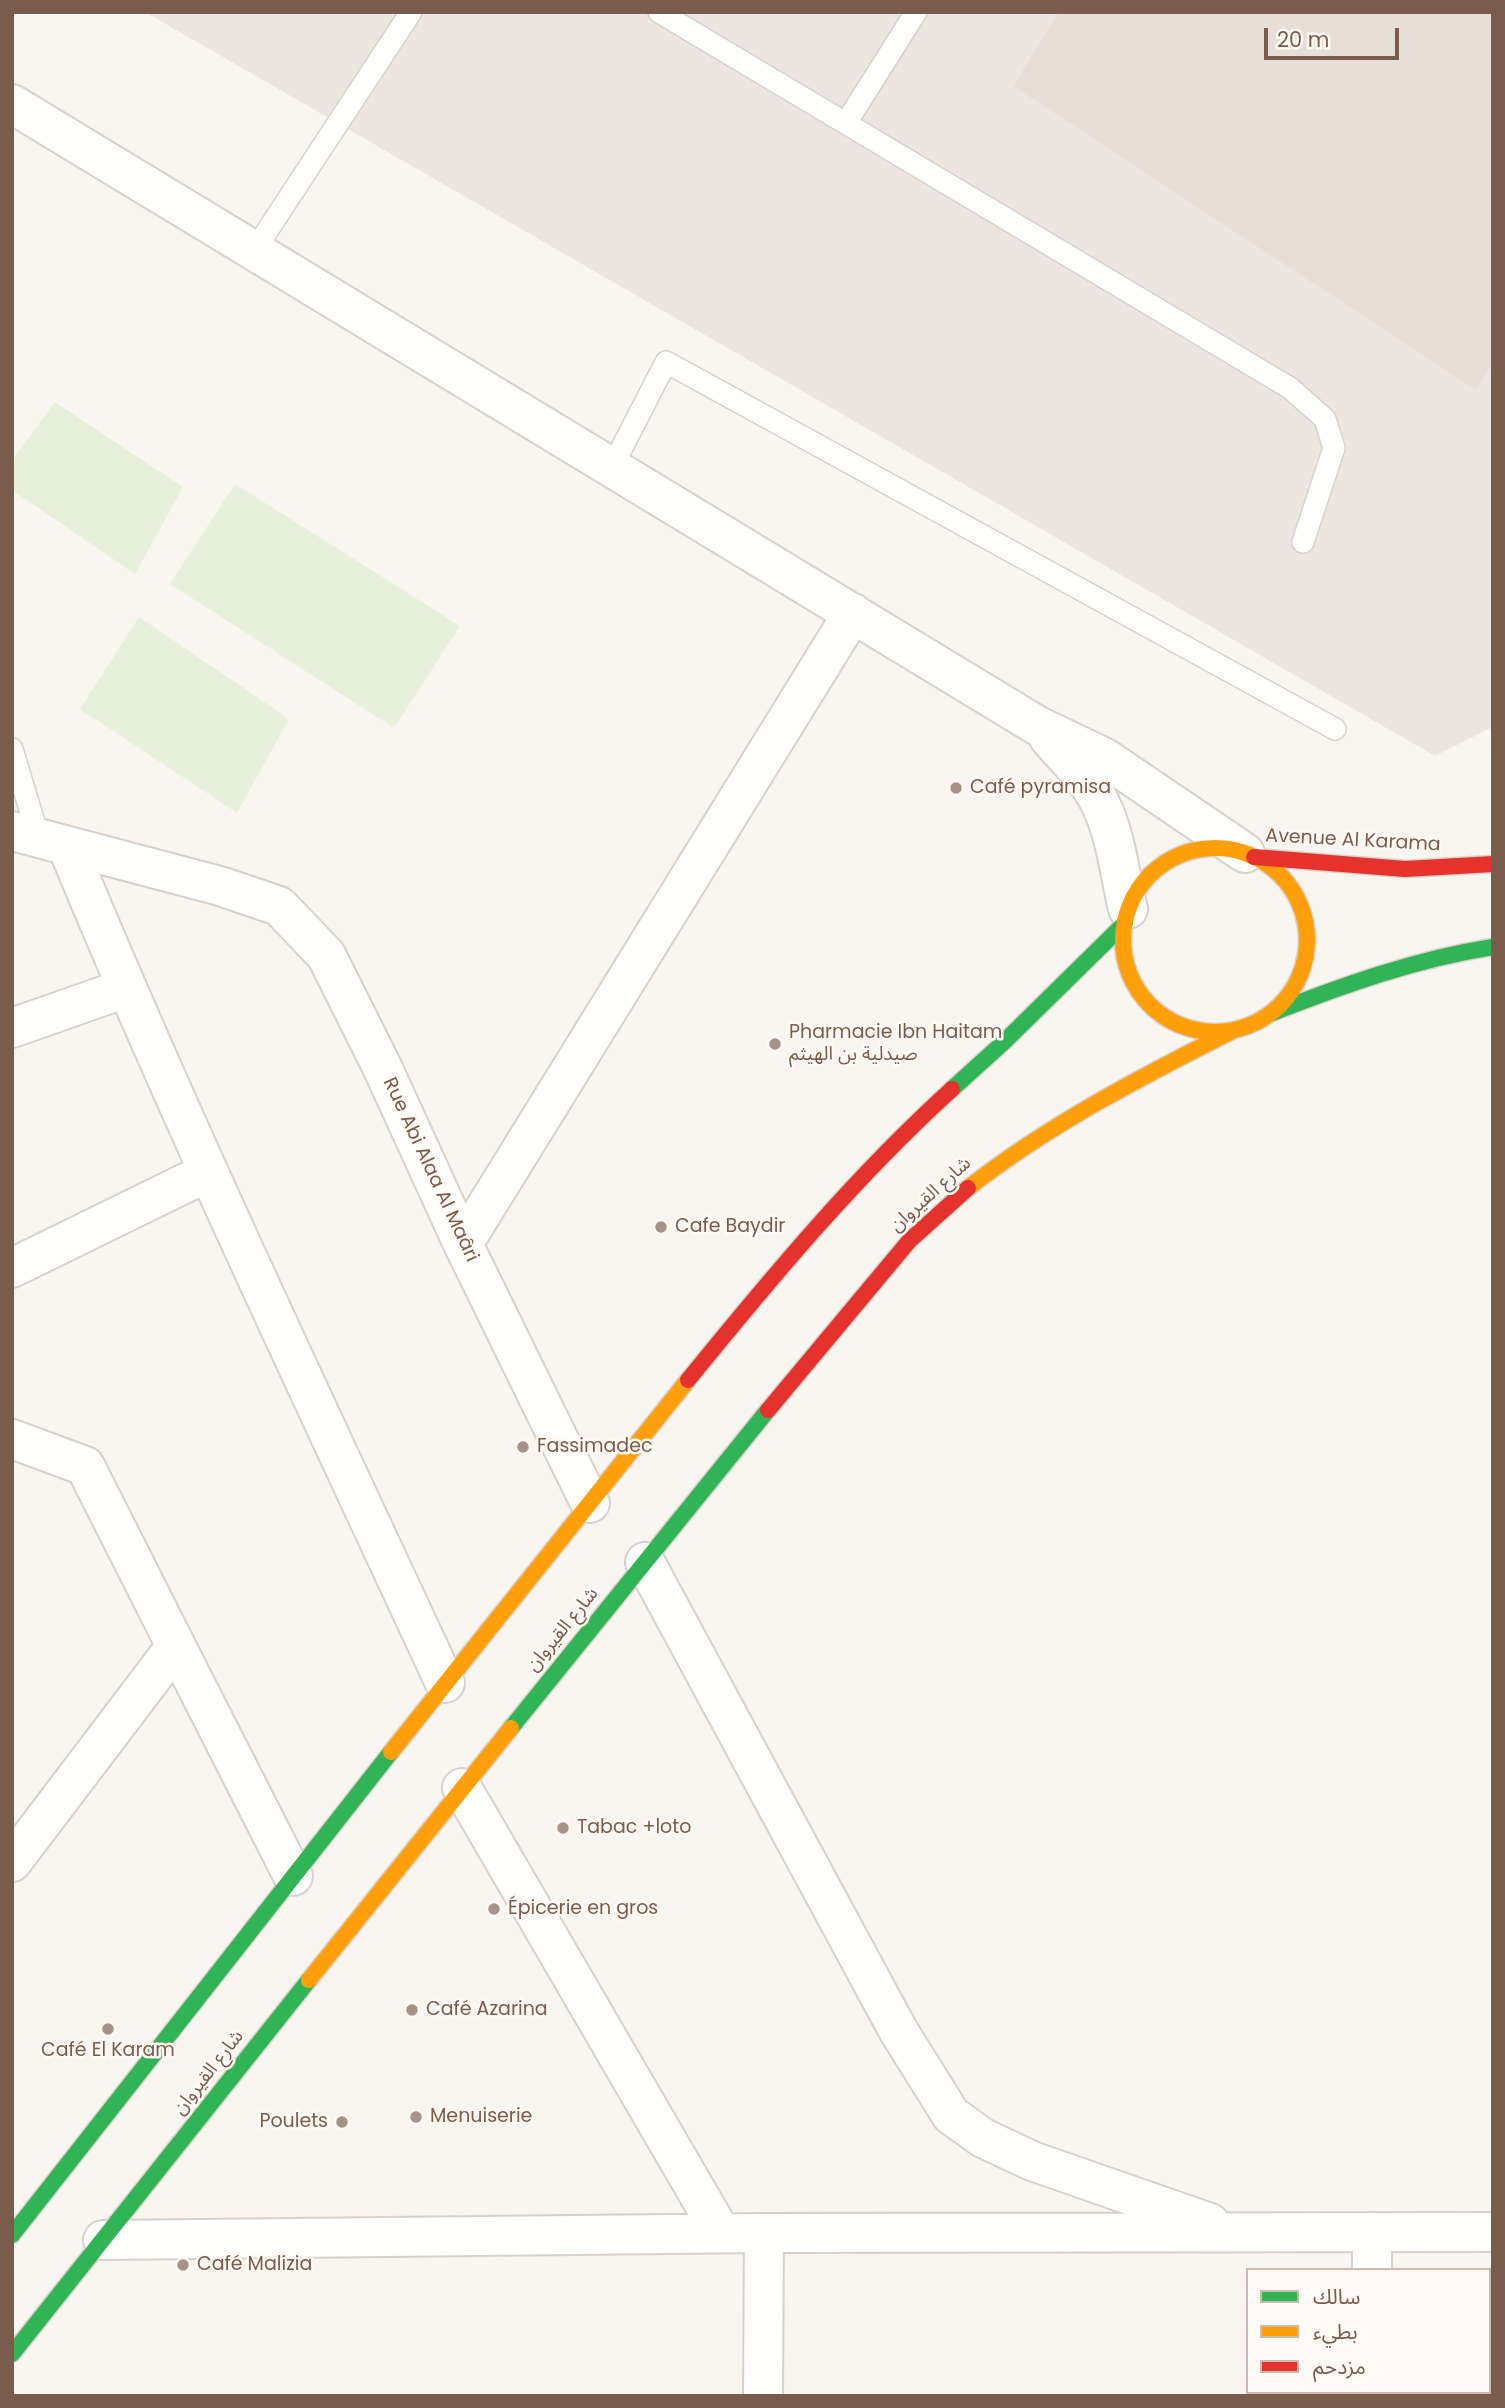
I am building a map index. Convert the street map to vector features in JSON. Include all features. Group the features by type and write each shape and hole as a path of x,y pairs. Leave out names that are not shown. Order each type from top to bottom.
{"main road":[{"path":"1270,1014 1288,997 1300,976 1307,954 1307,930 1301,907 1290,886 1274,869 1250,855 1225,848 1185,853 1166,862 1150,875 1138,891 1126,916 1122,940 1124,958 1129,976 1150,1006 1164,1018 1189,1028 1216,1032 1234,1030 1338,987 1402,967 1493,947"},
{"name":"Avenue Al Karama","path":"1250,855 1405,869 1493,864"},
{"path":"12,2235 445,1683 733,1325 861,1177 905,1132 1005,1041 1126,916"},
{"name":"شارع القيروان","path":"12,2354 462,1788 909,1241 956,1197 1011,1154 1107,1095 1234,1030"}],"street":[{"path":"12,104 1038,726 1105,758 1250,855"},
{"path":"463,1244 853,613"},
{"path":"1038,726 1085,778 1100,803 1109,828 1126,916"},
{"path":"40,839 126,988 208,1172 445,1683"},
{"name":"Rue Abi Alaa Al Maâri","path":"40,839 220,886 279,906 326,955 590,1503"},
{"path":"12,1028 126,988"},
{"path":"16,1265 208,1172"},
{"path":"12,1439 85,1466 293,1876"},
{"path":"645,1562 898,2030 951,2115 983,2138 1032,2161 1239,2233"},
{"path":"12,1862 176,1646"},
{"path":"462,1788 721,2233"},
{"path":"1372,2232 1372,2268"},
{"path":"103,2240 721,2233 1493,2232"},
{"path":"763,2396 764,2233"}],"lane":[{"path":"254,251 411,12"},
{"path":"659,12 1290,388 1325,419 1334,449 1303,542"},
{"path":"846,123 916,12"},
{"path":"612,467 666,362 1335,729"},
{"path":"12,749 40,839"}],"shaded area":[{"path":"145,12 1493,12 1493,727 1435,756"}],"green space":[{"path":"55,402 183,487 135,574 12,490 12,460"},
{"path":"235,484 460,626 394,728 170,584"},
{"path":"139,617 289,719 237,813 80,709"}],"building":[{"path":"1059,12 1493,12 1493,361 1476,390 1013,86"}],"traffic: fast":[{"path":"952,1089 1125,923"},
{"path":"1272,1013 1381,974 1436,958 1493,947"},
{"path":"511,1728 768,1410"},
{"path":"12,2235 391,1752"},
{"path":"12,2354 309,1980"}],"traffic: slow":[{"path":"1215,848 1250,855 1280,875 1300,905 1307,940 1300,975 1280,1005 1250,1025 1215,1032 1180,1025 1150,1005 1130,975 1123,940 1130,905 1150,875 1180,855 1215,848"},
{"path":"968,1188 1064,1122 1234,1030"},
{"path":"391,1752 688,1380"},
{"path":"309,1980 511,1728"}],"traffic: jam":[{"path":"1254,857 1405,869 1493,864"},
{"path":"688,1380 782,1266 848,1193 881,1157 952,1089"},
{"path":"768,1410 909,1241 968,1188"}],"place":[{"name":"Café pyramisa","path":"956,788"},
{"name":"Pharmacie Ibn Haitam صيدلية بن الهيثم","path":"775,1044"},
{"name":"Cafe Baydir","path":"661,1227"},
{"name":"Fassimadec","path":"523,1447"},
{"name":"Tabac +loto","path":"563,1828"},
{"name":"Épicerie en gros","path":"494,1909"},
{"name":"Café Azarina","path":"412,2010"},
{"name":"Café El Karam","path":"108,2029"},
{"name":"Menuiserie","path":"416,2117"},
{"name":"Poulets","path":"342,2122"},
{"name":"Café Malizia","path":"183,2265"}]}
